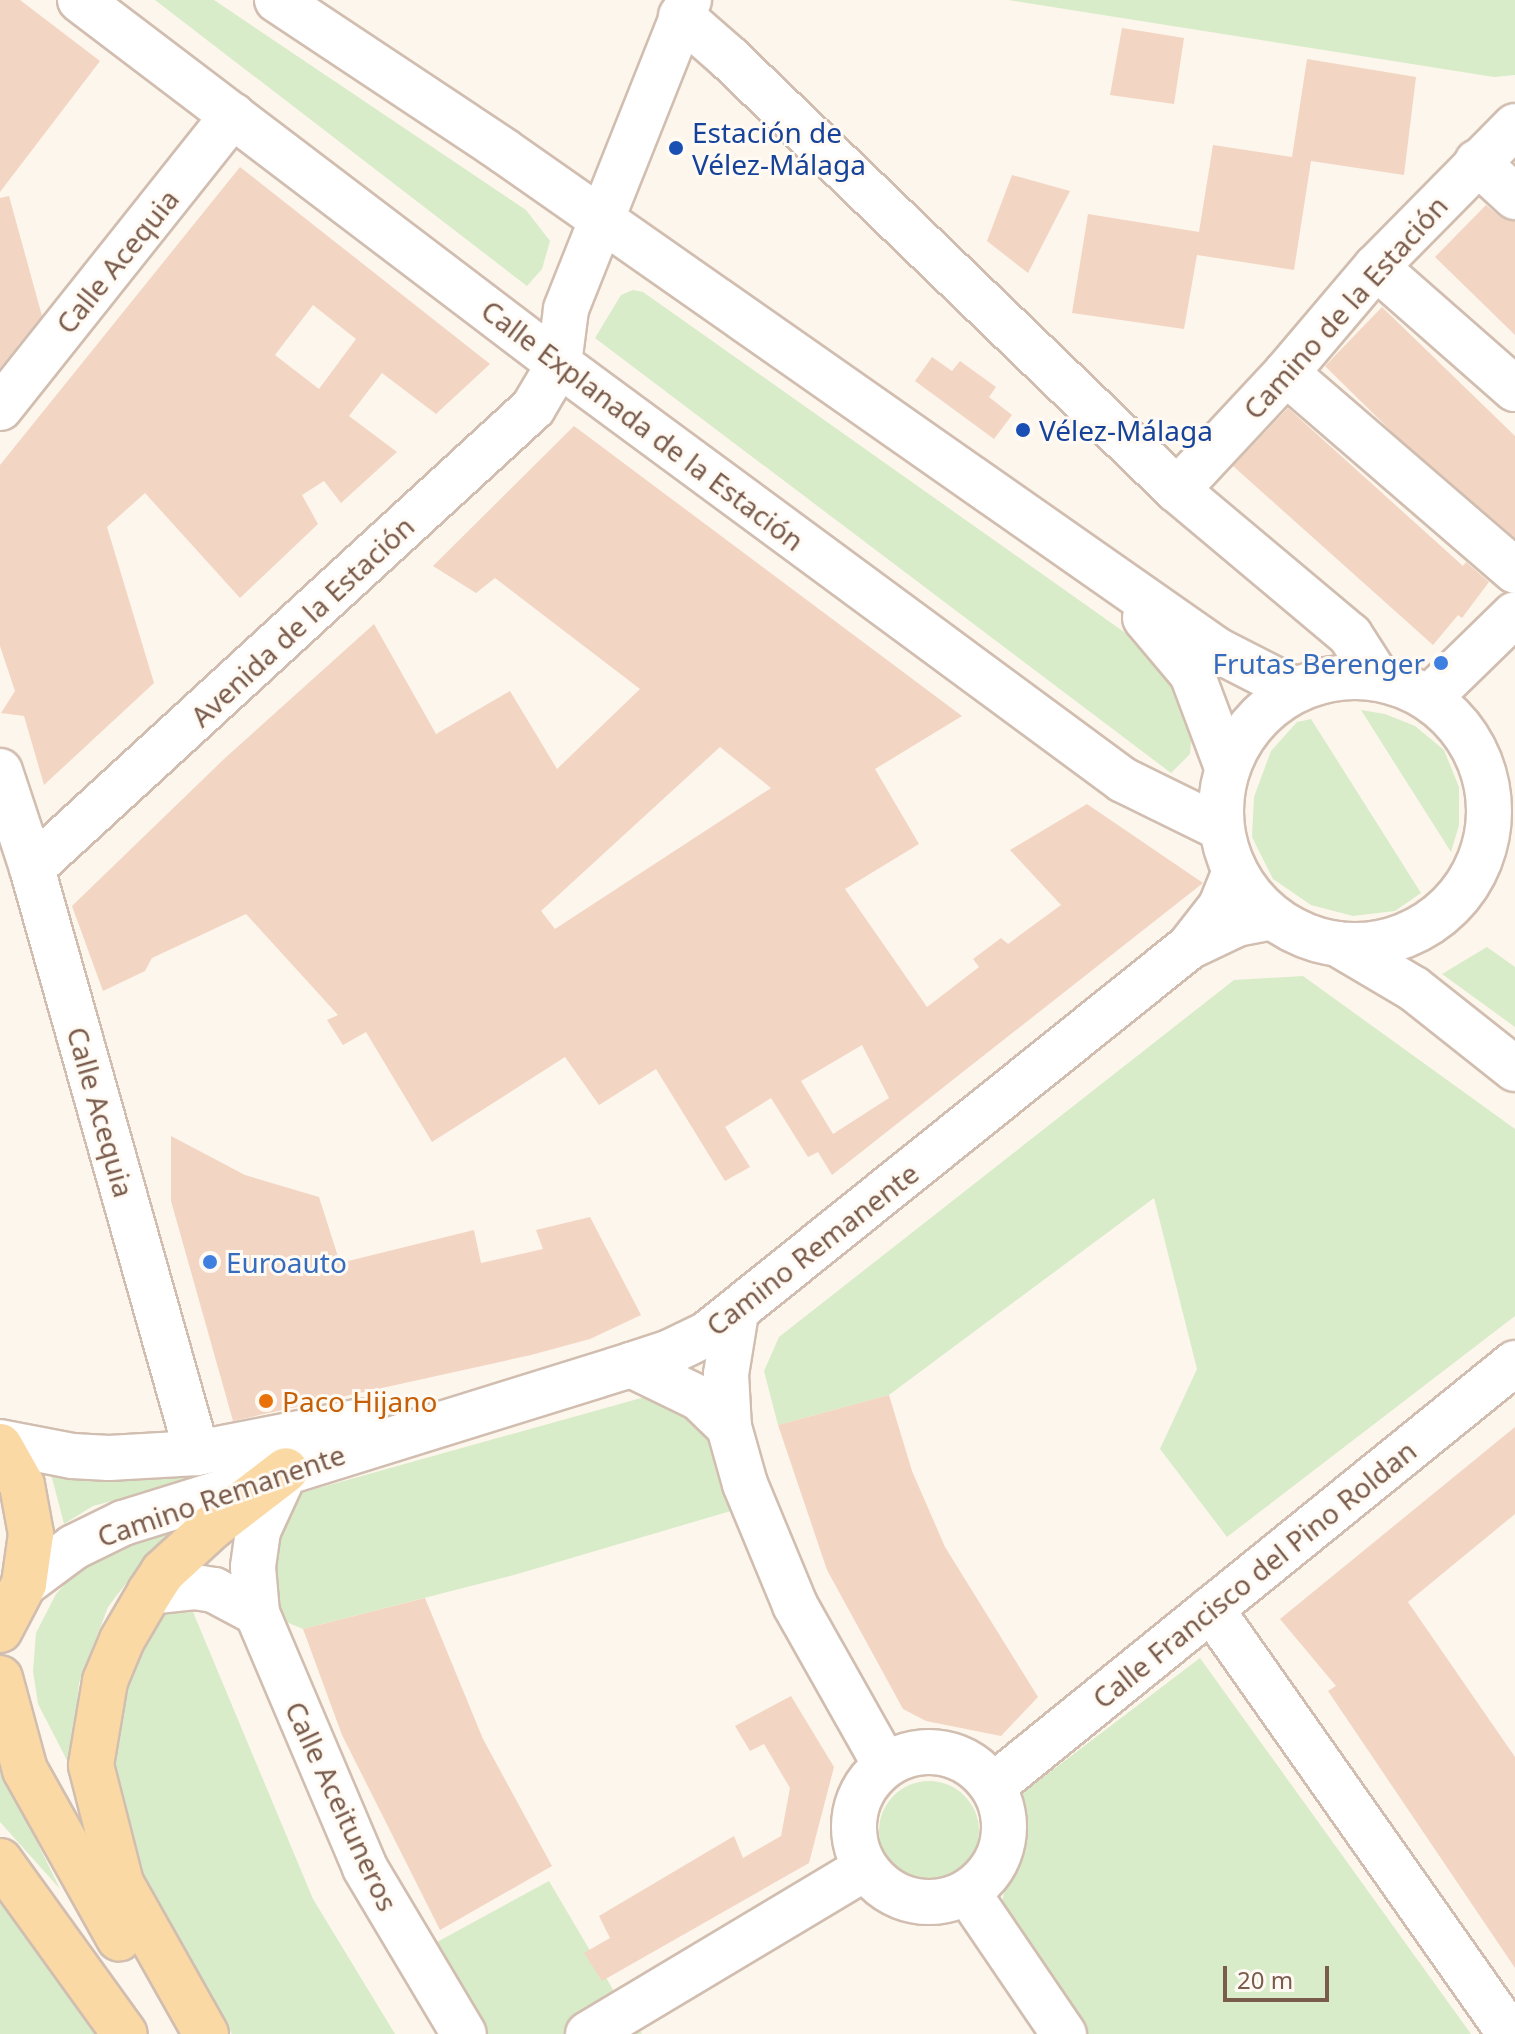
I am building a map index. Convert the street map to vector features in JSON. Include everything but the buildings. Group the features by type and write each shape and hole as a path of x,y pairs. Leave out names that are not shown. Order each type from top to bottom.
{"main road":[{"path":"0,1444 22,1485 31,1534 24,1584 0,1630"},
{"path":"206,2034 121,1883 91,1765 105,1681 122,1640 163,1572 212,1527 286,1470"},
{"path":"0,1678 25,1770 173,2034"},
{"path":"0,1861 125,2034"}],"street":[{"name":"Calle Explanada de la Estación","path":"80,0 559,364 1123,780 1221,828"},
{"path":"277,0 600,218 1217,650 1295,690"},
{"path":"559,364 566,309 685,8 761,88 1177,490 1350,635 1377,677"},
{"name":"Calle Acequia","path":"0,408 233,115"},
{"name":"Camino de la Estación","path":"1177,490 1286,373 1376,267 1515,126"},
{"path":"1477,162 1515,197"},
{"path":"1376,267 1515,389"},
{"name":"Avenida de la Estación","path":"32,868 533,408 559,364"},
{"path":"1286,373 1515,571"},
{"path":"1106,570 1192,674 1227,767"},
{"path":"1429,698 1515,614"},
{"path":"1338,944 1377,944 1413,933 1450,907 1465,892 1479,866 1503,848 1500,785 1461,727 1429,698 1404,685 1377,677 1320,680 1295,690 1266,709 1243,735 1227,767 1220,797 1221,828 1235,871 1258,904 1272,917 1288,928 1338,944 1414,989 1515,1069"},
{"name":"Calle Acequia","path":"0,771 32,868 197,1453"},
{"name":"Camino Remanente","path":"24,1584 74,1547 123,1523 683,1346 736,1313 1189,947 1221,906 1235,871"},
{"name":"Camino Remanente","path":"1189,947 1237,924 1272,917"},
{"path":"736,1313 726,1374 729,1427 745,1484 795,1605 885,1765"},
{"name":"Calle Francisco del Pino Roldan","path":"993,1786 1515,1363"},
{"path":"0,1444 72,1456 109,1458 197,1453 614,1370 699,1398 729,1427"},
{"name":"Calle Aceituneros","path":"286,1470 258,1531 253,1567 257,1613 365,1868 464,2034"},
{"path":"150,1592 195,1587 214,1590 257,1613"},
{"path":"1211,1609 1510,2034"},
{"path":"913,1753 943,1753 971,1764 993,1786 1004,1814 1003,1845 991,1873 968,1893 940,1903 912,1902 885,1890 865,1868 854,1842 854,1813 865,1786 885,1765 913,1753"},
{"path":"588,2034 865,1868"},
{"path":"968,1893 1064,2034"}],"green space":[{"path":"155,0 214,0 526,210 550,241 542,269 527,286"},
{"path":"1008,0 1515,0 1515,75 1494,77"},
{"path":"633,290 643,292 1134,639 1173,683 1192,734 1190,754 1171,773 595,338 621,295"},
{"path":"1361,710 1385,714 1415,726 1444,750 1459,787 1459,825 1451,852"},
{"path":"1311,719 1421,893 1395,911 1353,916 1311,905 1273,879 1252,837 1254,797 1271,751 1297,722"},
{"path":"1487,947 1515,967 1515,1027 1442,974"},
{"path":"1303,976 1515,1129 1515,1316 1227,1537 1160,1449 1197,1369 1154,1198 889,1395 778,1425 764,1371 779,1337 1234,980"},
{"path":"659,1393 711,1420 734,1510 514,1575 303,1629 277,1618 264,1565 290,1496"},
{"path":"258,1462 93,1506 64,1524 51,1474 138,1481"},
{"path":"186,1524 150,1552 108,1607 79,1683 71,1768 38,1704 33,1671 36,1633 56,1594 87,1560 131,1537"},
{"path":"193,1612 313,1899 395,2034 232,2034 131,1871 105,1783 113,1704 152,1614"},
{"path":"1200,1658 1471,2034 1086,2034 1002,1904 1021,1794"},
{"path":"0,1766 60,1889 0,1822"},
{"path":"929,1781 948,1784 965,1795 976,1812 979,1831 976,1850 965,1867 948,1878 929,1881 910,1878 893,1867 882,1850 879,1831 882,1812 893,1795 910,1784"},
{"path":"549,1881 642,2034 478,2034 426,1948"},
{"path":"0,1891 101,2034 0,2034"}],"place":[{"name":"Estación de Vélez-Málaga","path":"676,148"},
{"name":"Vélez-Málaga","path":"1023,430"},
{"name":"Frutas Berenger","path":"1441,663"},
{"name":"Euroauto","path":"210,1262"},
{"name":"Paco Hijano","path":"266,1401"}]}
